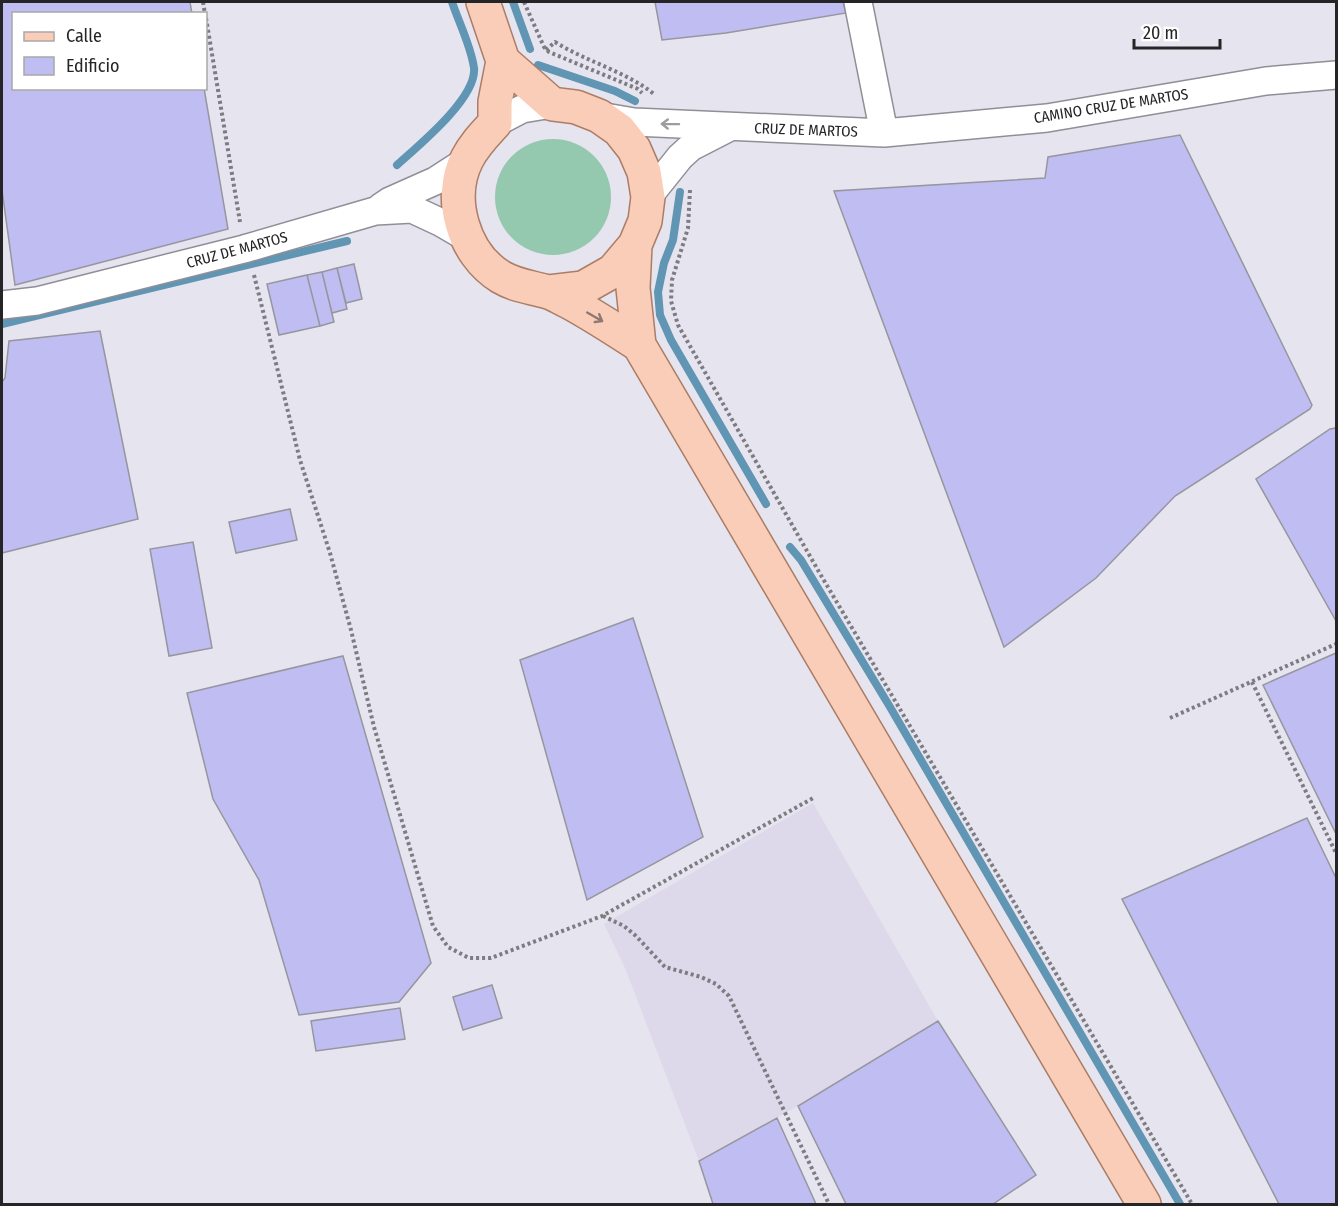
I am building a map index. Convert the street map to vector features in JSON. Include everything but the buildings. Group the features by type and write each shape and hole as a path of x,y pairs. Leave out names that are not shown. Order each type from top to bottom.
{"main road":[{"path":"483,2 503,61 495,102 495,123 478,140 466,161 459,186 459,212 466,237 480,259 500,276 523,288 549,292 583,288 613,271 635,244 645,221 648,197 644,172 634,149 619,130 599,116 576,107 552,104 503,61"},
{"path":"635,244 633,288 639,345 1144,1204"},
{"path":"549,292 595,316 639,345"}],"street":[{"path":"858,2 884,133"},
{"name":"CAMINO CRUZ DE MARTOS","path":"884,133 1047,118 1266,81 1336,75"},
{"path":"495,123 522,109 552,104"},
{"name":"CRUZ DE MARTOS","path":"599,116 634,122 728,128 884,133"},
{"path":"648,197 680,157 691,147 728,128"},
{"path":"375,211 390,201 435,181 466,161"},
{"name":"CRUZ DE MARTOS","path":"2,305 37,301 244,249 375,211 412,209 466,237"}],"path":[{"path":"503,61 537,56 547,50 555,42 575,55 637,81 683,117 675,124 661,116 638,89 549,52 547,50 528,14 524,2"},
{"path":"207,24 244,249"},
{"path":"680,157 685,169 691,201 688,228 672,280 671,301 678,325 819,572 1192,1204"},
{"path":"256,280 300,459 330,553 374,727 433,926 448,947 469,958 491,958 602,916 815,797"},
{"path":"1170,718 1336,644"},
{"path":"1252,682 1336,854"},
{"path":"602,916 624,926 665,967 701,977 716,984 729,996 829,1204"}],"shaded area":[{"path":"813,803 938,1021 798,1106 699,1161 625,968 604,924"}],"green space":[{"path":"553,139 575,144 594,156 606,175 611,197 606,219 594,238 575,250 553,255 531,250 512,238 500,219 495,197 500,175 512,156 531,144"}],"waterway":[{"path":"397,165 445,121 466,93 472,80 474,68 468,43 452,2"},
{"path":"513,2 530,49"},
{"path":"538,65 615,91 635,101"},
{"path":"680,192 673,240 664,263 658,292 660,315 671,340 766,504"},
{"path":"2,324 347,241"},
{"path":"790,547 801,560 890,707 1180,1204"}]}
